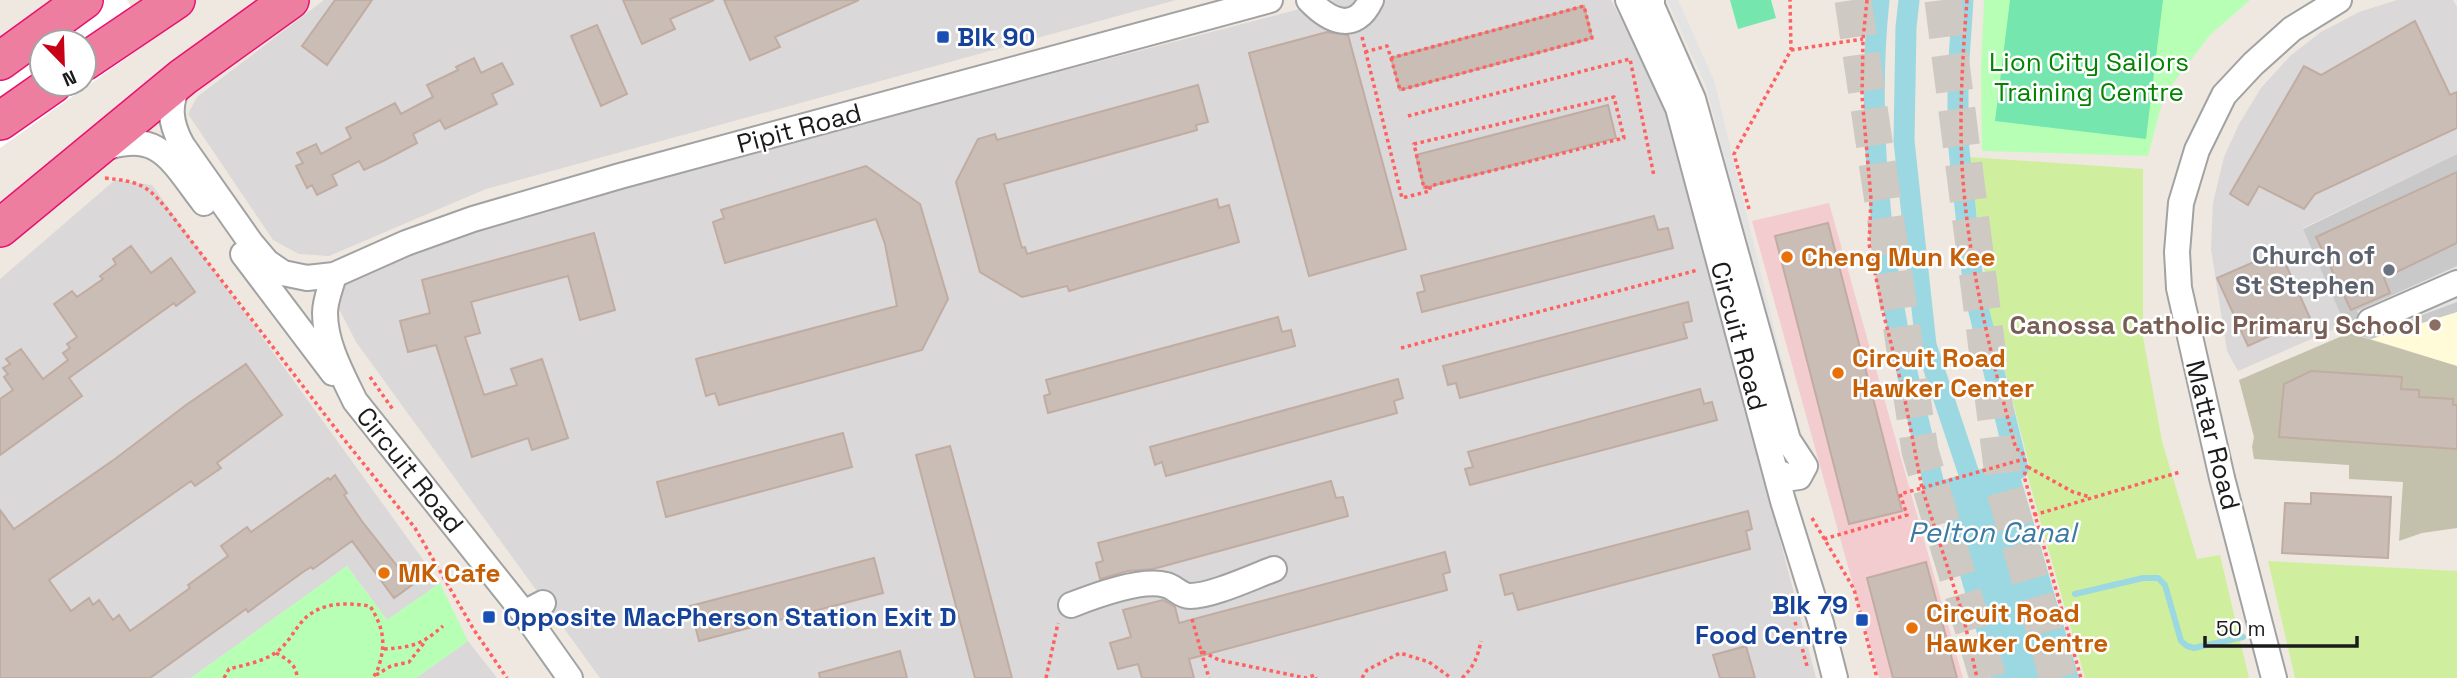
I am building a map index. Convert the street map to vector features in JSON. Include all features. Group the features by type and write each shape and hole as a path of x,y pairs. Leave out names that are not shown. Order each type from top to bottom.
{"highway":[{"path":"0,61 84,0"},
{"path":"98,52 176,0"},
{"path":"0,228 95,166 183,77 290,0"},
{"path":"0,121 32,98"}],"street":[{"name":"Pipit Road","path":"334,275 406,243 473,219 620,176 1270,0"},
{"path":"1309,0 1333,20 1364,9"},
{"name":"Circuit Road","path":"1629,0 1678,108 1775,471 1835,678"},
{"path":"1652,0 1652,6 1693,99 1788,440 1805,466 1799,477 1792,478 1775,471"},
{"name":"Mattar Road","path":"2274,678 2222,478 2181,299 2177,251 2181,203 2197,150 2224,95 2292,29 2339,0"},
{"path":"183,77 171,103 173,129 251,243 267,262 283,273 307,278 334,275"},
{"path":"95,166 114,144 144,143 158,148 199,196 355,401"},
{"name":"Circuit Road","path":"334,275 325,310 326,329 338,366 355,401 534,608 570,678"},
{"path":"2370,321 2457,283"},
{"path":"1071,605 1097,595 1154,584 1168,585 1177,593 1190,596 1216,590 1274,569"}],"path":[{"path":"1734,154 1791,50 1790,0"},
{"path":"1867,0 1862,96 1871,199 1869,244 1903,390 1922,488 1963,615 1977,678"},
{"path":"1967,0 1961,69 1963,191 1975,279 1992,362 2015,449 2022,451 2027,467 2024,476 2081,678"},
{"path":"1365,52 1387,46 1400,90 1592,38 1584,6 1391,58"},
{"path":"1364,9 1365,52 1402,198 1430,191 1430,186"},
{"path":"1791,50 1863,39"},
{"path":"1408,116 1630,59 1654,176"},
{"path":"1614,97 1624,138 1430,186 1424,188 1414,144 1614,97"},
{"path":"95,166 149,188 166,208 415,528 474,630 507,678"},
{"path":"1401,348 1707,268"},
{"path":"1824,539 1907,515 1900,494 2024,459"},
{"path":"2027,467 2073,492 2092,498"},
{"path":"2035,515 2180,472"},
{"path":"1185,595 1209,678"},
{"path":"223,678 229,669 276,653 295,634 300,623 322,606 356,604 370,606 383,633 384,649 374,676"},
{"path":"1046,678 1060,607 1071,605"},
{"path":"374,676 391,666 409,662 425,642 443,626"},
{"path":"1462,678 1471,670 1481,641"},
{"path":"384,649 404,648 425,642"},
{"path":"1201,651 1219,660 1307,678 1315,675 1316,678"},
{"path":"276,653 289,660 297,671 297,678"},
{"path":"1362,678 1367,670 1400,653 1429,662 1451,678"}],"shaded area":[{"path":"324,0 1176,0 486,189 329,256 299,254 273,240 188,114 197,97"},
{"path":"1334,0 1611,0 1653,81 1676,140 1816,678 600,678 356,342 339,309 349,276 477,224"},
{"path":"1667,0 1678,0 1714,80 1802,443 1798,445 1706,86"},
{"path":"2397,0 2453,0 2457,7 2457,154 2303,228 2346,324 2238,371 2227,351 2211,249 2213,203 2224,157 2239,124 2261,88 2290,56 2321,32 2359,12"},
{"name":"Church of St Stephen","path":"2457,154 2457,312 2371,339 2349,333 2303,229"},
{"path":"115,180 152,185 440,583 387,620 347,566 191,678 0,678 0,279"},
{"path":"1829,203 1963,678 1879,678 1752,221"},
{"path":"2457,266 2457,302 2369,335 2357,311"},
{"name":"Canossa Catholic Primary School","path":"2457,312 2457,366 2371,339"},
{"path":"2349,333 2457,366 2457,528 2422,533 2399,541 2403,482 2349,479 2349,465 2254,459 2254,437 2239,380"},
{"path":"468,641 497,678 416,678"}],"green space":[{"path":"1730,0 1771,0 1776,18 1738,29"},
{"name":"Lion City Sailors Training Centre","path":"1984,0 2250,0 2210,35 2164,95 2148,156 1982,151 1981,67"},
{"name":"Lion City Sailors Training Centre","path":"2010,0 2163,0 2146,139 1995,121"},
{"path":"1969,157 2143,169 2143,337 2162,441 2197,559 2220,555 2249,678 2085,678 2027,474 2030,468 1990,313"},
{"path":"2268,561 2457,571 2457,678 2295,678"},
{"path":"347,566 387,620 440,583 468,641 416,678 191,678"}],"water":[{"name":"Pelton Canal","path":"2018,469 2079,678 1990,678 1936,493"}],"pier":[{"path":"58,0 127,0 152,40 98,78 98,28 28,28 28,98 70,98 0,148 0,43"}],"building":[{"path":"335,0 372,0 327,65 302,46"},
{"path":"623,0 714,0 670,19 675,29 642,44"},
{"path":"724,0 859,0 775,37 780,47 750,60"},
{"path":"1584,6 1592,38 1400,90 1391,58"},
{"path":"2415,21 2450,95 2457,92 2457,128 2315,194 2304,209 2259,186 2248,205 2230,194 2304,66 2321,75"},
{"path":"597,25 627,94 601,106 571,36"},
{"path":"1327,32 1348,35 1406,249 1309,276 1249,53"},
{"path":"474,58 481,73 502,63 513,84 492,94 497,104 445,129 440,120 413,134 417,143 385,160 364,170 359,161 332,175 337,185 317,195 312,185 307,188 296,166 303,163 297,153 316,144 321,154 351,138 346,128 395,103 401,114 433,97 427,85 458,70 456,67"},
{"path":"1198,85 1208,122 1196,125 1197,130 1004,184 1022,248 1025,247 1027,254 1217,199 1219,208 1229,205 1239,242 1069,291 1067,286 1022,297 980,272 956,182 978,139 995,134 997,140"},
{"path":"1608,105 1616,138 1424,188 1416,155"},
{"path":"866,166 920,204 948,299 922,350 719,405 715,393 706,396 696,359 897,306 885,244 876,219 725,263 713,222 724,218 721,210"},
{"path":"2457,172 2457,243 2384,278 2390,293 2351,310 2316,237"},
{"path":"1654,216 1658,230 1668,228 1673,248 1422,312 1417,293 1425,291 1421,276"},
{"name":"Circuit Road Hawker Center","path":"1828,223 1902,511 1849,524 1775,236"},
{"path":"594,233 615,310 580,320 568,276 471,302 480,333 465,337 484,395 517,385 511,369 542,359 568,438 532,450 528,438 472,457 436,345 408,352 400,321 430,313 422,280"},
{"path":"131,246 151,273 171,258 195,292 176,306 174,303 69,378 82,396 0,455 0,399 13,390 4,377 8,374 3,368 10,364 6,359 21,349 43,379 68,360 63,353 70,348 67,344 77,337 54,304 72,291 77,297 103,279 100,276 116,264 113,259"},
{"path":"2281,254 2310,318 2248,346 2217,278 2270,255 2265,262"},
{"path":"1688,302 1692,321 1683,323 1687,338 1460,398 1456,383 1448,385 1443,366"},
{"path":"1278,317 1282,332 1291,330 1295,346 1048,413 1044,396 1050,394 1046,380"},
{"path":"246,364 282,415 217,463 221,468 195,486 191,481 49,580 71,611 89,598 93,605 99,600 113,620 119,615 130,631 190,588 188,585 228,556 221,546 247,527 251,532 335,475 347,493 344,495 361,520 412,585 394,598 352,541 248,612 246,609 150,678 0,678 0,510 14,529"},
{"path":"2311,371 2402,377 2401,389 2419,390 2419,397 2453,399 2453,405 2457,405 2457,449 2279,437 2284,384"},
{"path":"1398,379 1403,398 1394,401 1397,413 1166,476 1162,462 1155,465 1150,447"},
{"path":"1700,389 1704,404 1712,402 1717,420 1470,485 1465,469 1473,467 1468,452"},
{"path":"843,433 852,467 666,517 657,482"},
{"path":"950,446 1012,678 975,678 916,455"},
{"path":"1331,481 1336,498 1343,497 1348,516 1153,569 1128,571 1100,579 1096,563 1103,561 1098,543"},
{"path":"2311,493 2391,497 2388,558 2282,553 2285,503 2311,504"},
{"path":"1748,511 1752,529 1746,531 1750,549 1518,610 1513,593 1505,595 1500,575"},
{"path":"1445,552 1450,572 1443,574 1447,590 1189,659 1194,678 1142,678 1138,664 1118,669 1110,643 1131,637 1123,610 1163,600 1175,607 1179,623"},
{"path":"874,558 883,593 699,641 690,606"},
{"name":"Circuit Road Hawker Centre","path":"1926,562 1957,678 1893,678 1867,578"},
{"path":"1746,646 1755,678 1720,678 1713,655"},
{"path":"900,651 907,678 820,678 819,673"}],"waterway":[{"name":"Pelton Canal","path":"1879,0 1874,87 1875,132 1887,268 1903,354 1936,493 2018,469 1974,291 1958,140 1958,74 1963,0"},
{"name":"Pelton Canal","path":"1909,0 1904,141 1926,345 1976,495"},
{"path":"2075,594 2143,578 2158,578 2165,585 2181,641 2187,646 2194,648 2243,637"}],"tunnel":[{"path":"1853,0 1920,451 1988,678"},
{"path":"1943,0 2005,491 2058,678"}],"place":[{"name":"Blk 90","path":"943,37"},
{"name":"Cheng Mun Kee","path":"1787,257"},
{"name":"Church of St Stephen","path":"2389,270"},
{"name":"Canossa Catholic Primary School","path":"2435,325"},
{"name":"Circuit Road Hawker Center","path":"1838,373"},
{"name":"MK Cafe","path":"384,573"},
{"name":"Opposite MacPherson Station Exit D","path":"489,617"},
{"name":"Blk 79 Food Centre","path":"1862,620"},
{"name":"Circuit Road Hawker Centre","path":"1912,628"}]}
